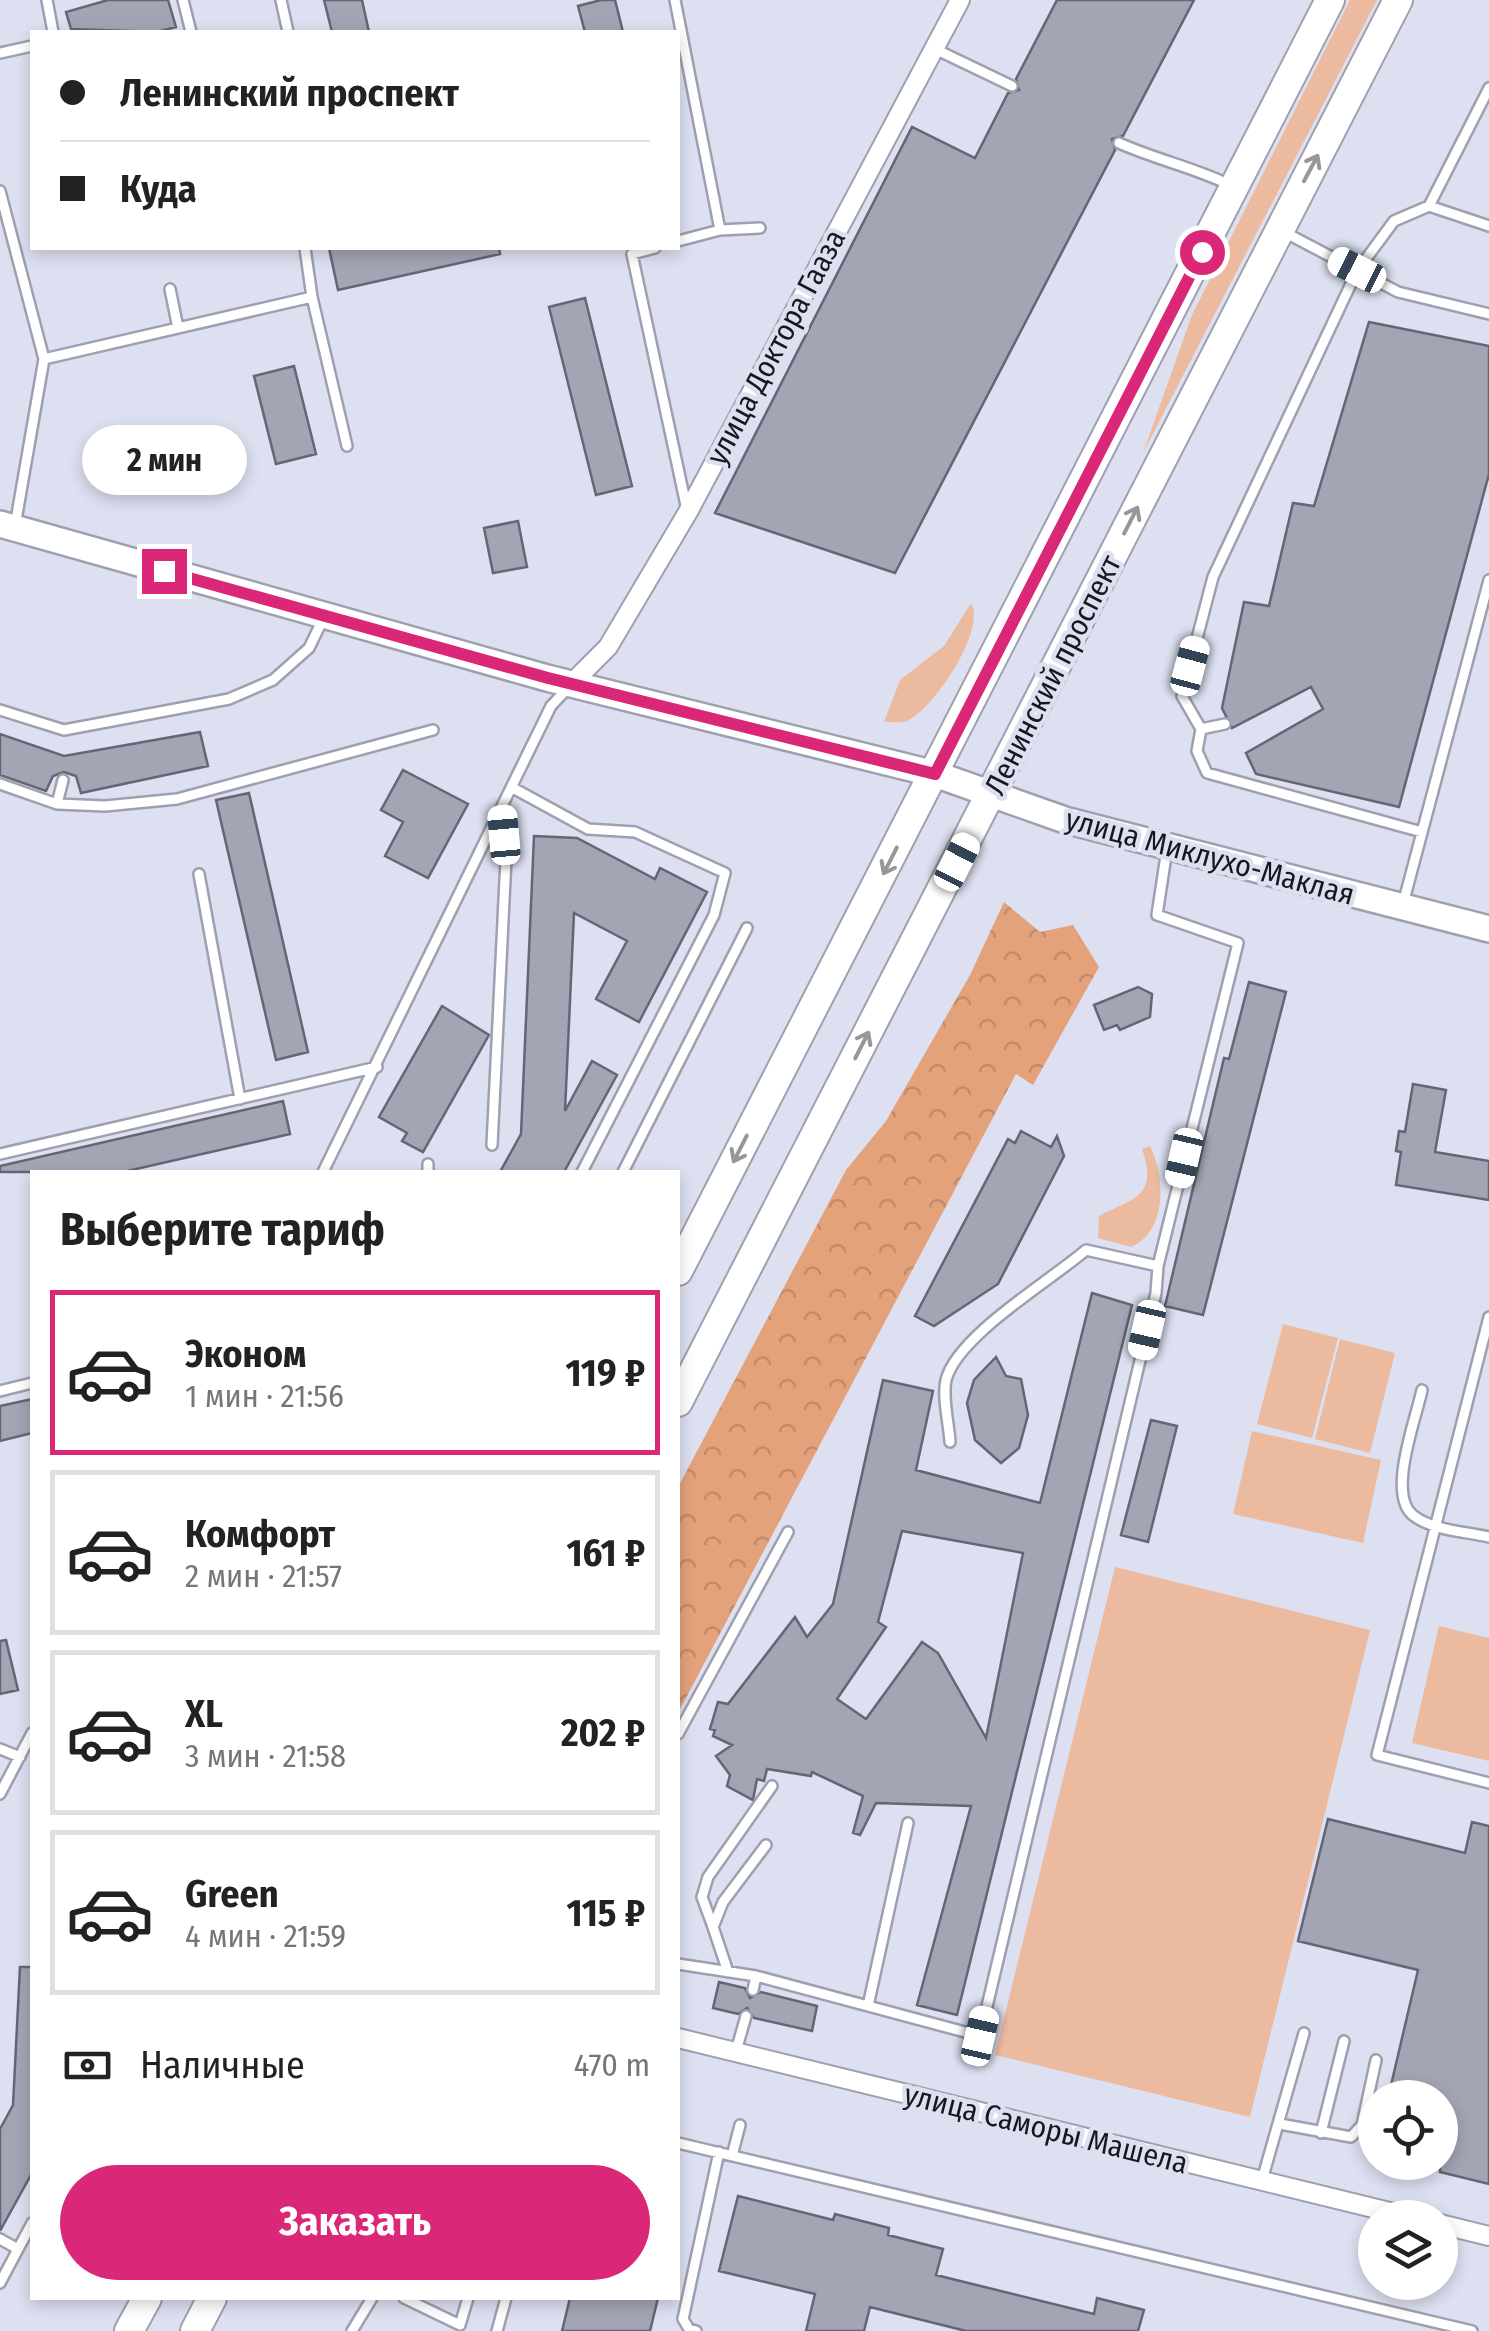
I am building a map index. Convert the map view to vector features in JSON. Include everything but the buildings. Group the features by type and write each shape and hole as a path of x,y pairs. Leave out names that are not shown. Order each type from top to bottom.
{"main road":[{"name":"Ленинский проспект","path":"680,1267 1330,0"},
{"name":"Ленинский проспект","path":"680,1398 1398,0"},
{"name":"улица Миклухо-Маклая","path":"8,527 324,617 935,774 1167,848 1489,928"},
{"path":"129,2331 145,2300"},
{"path":"195,2331 211,2300"}],"street":[{"name":"улица Доктора Гааза","path":"573,682 608,647 688,512 960,0"},
{"name":"улица Саморы Машела","path":"680,2039 1358,2204"},
{"path":"1458,2228 1489,2236"}],"lane":[{"path":"48,0 53,30"},
{"path":"182,0 190,30"},
{"path":"281,0 288,30"},
{"path":"675,0 720,230"},
{"path":"0,54 30,46"},
{"path":"935,49 1012,86"},
{"path":"1422,832 1206,773 1197,752 1202,729 1182,696 1213,577 1357,270 1394,221 1428,206 1489,88"},
{"path":"1119,143 1165,164 1200,170 1236,188"},
{"path":"0,190 44,359 8,527"},
{"path":"1428,206 1489,226"},
{"path":"680,240 720,230 760,228"},
{"path":"1279,229 1398,292 1489,314"},
{"path":"305,250 312,297 347,446"},
{"path":"647,250 632,254 688,512"},
{"path":"170,289 178,328"},
{"path":"44,359 312,297"},
{"path":"1403,907 1489,580"},
{"path":"0,710 64,730 229,699 273,680 309,648 324,617"},
{"path":"324,1170 378,1067 552,706 573,682"},
{"path":"1202,729 1225,724"},
{"path":"0,784 56,804 105,806 177,799 433,730"},
{"path":"56,804 63,780"},
{"path":"513,788 588,828 635,832 724,873 714,916 583,1170"},
{"path":"492,1145 506,859 502,811"},
{"path":"680,1964 756,1976 980,2036 1156,1293 1158,1266 1238,943 1157,915 1167,848"},
{"path":"199,874 240,1099"},
{"path":"625,1170 747,928"},
{"path":"0,1154 378,1067"},
{"path":"950,1442 945,1383 956,1356 993,1323 1086,1250 1158,1266"},
{"path":"1489,1317 1377,1755 1489,1782"},
{"path":"0,1391 30,1384"},
{"path":"1422,1390 1401,1493 1406,1508 1416,1519 1489,1537"},
{"path":"680,1730 788,1532"},
{"path":"0,1794 30,1738"},
{"path":"0,1749 30,1763"},
{"path":"728,1972 702,1897 708,1877 772,1786"},
{"path":"868,2006 908,1822"},
{"path":"714,1927 723,1902 766,1845"},
{"path":"753,1990 756,1976"},
{"path":"735,2053 746,2016"},
{"path":"1262,2180 1304,2033"},
{"path":"1321,2133 1344,2040"},
{"path":"1280,2124 1341,2137 1358,2132 1376,2060"},
{"path":"732,2156 740,2125"},
{"path":"680,2142 1472,2331"},
{"path":"696,2331 683,2319 719,2152"},
{"path":"0,2283 30,2228"},
{"path":"0,2239 18,2249"},
{"path":"352,2331 371,2300"},
{"path":"408,2300 459,2328 467,2300"},
{"path":"497,2331 505,2300"}],"shaded area":[{"path":"1350,0 1377,0 1143,453 1192,315"},
{"path":"971,603 972,631 943,685 907,721 884,722 900,680 944,646"},
{"path":"1150,1146 1160,1187 1152,1229 1131,1247 1098,1238 1099,1216 1132,1200 1145,1187 1142,1149"},
{"path":"1283,1324 1338,1338 1312,1438 1257,1424"},
{"path":"1340,1339 1395,1353 1370,1453 1315,1439"},
{"path":"1252,1431 1381,1460 1363,1543 1233,1514"},
{"path":"1115,1567 1370,1630 1250,2117 995,2055"},
{"path":"1439,1626 1489,1638 1489,1761 1412,1743"}],"green space":[{"path":"1004,902 1040,932 1073,925 1099,967 1033,1085 1016,1074 680,1709 680,1483 846,1170 886,1121 970,975"}],"route":[{"path":"164,571 548,678 935,774 1202,252"}]}
